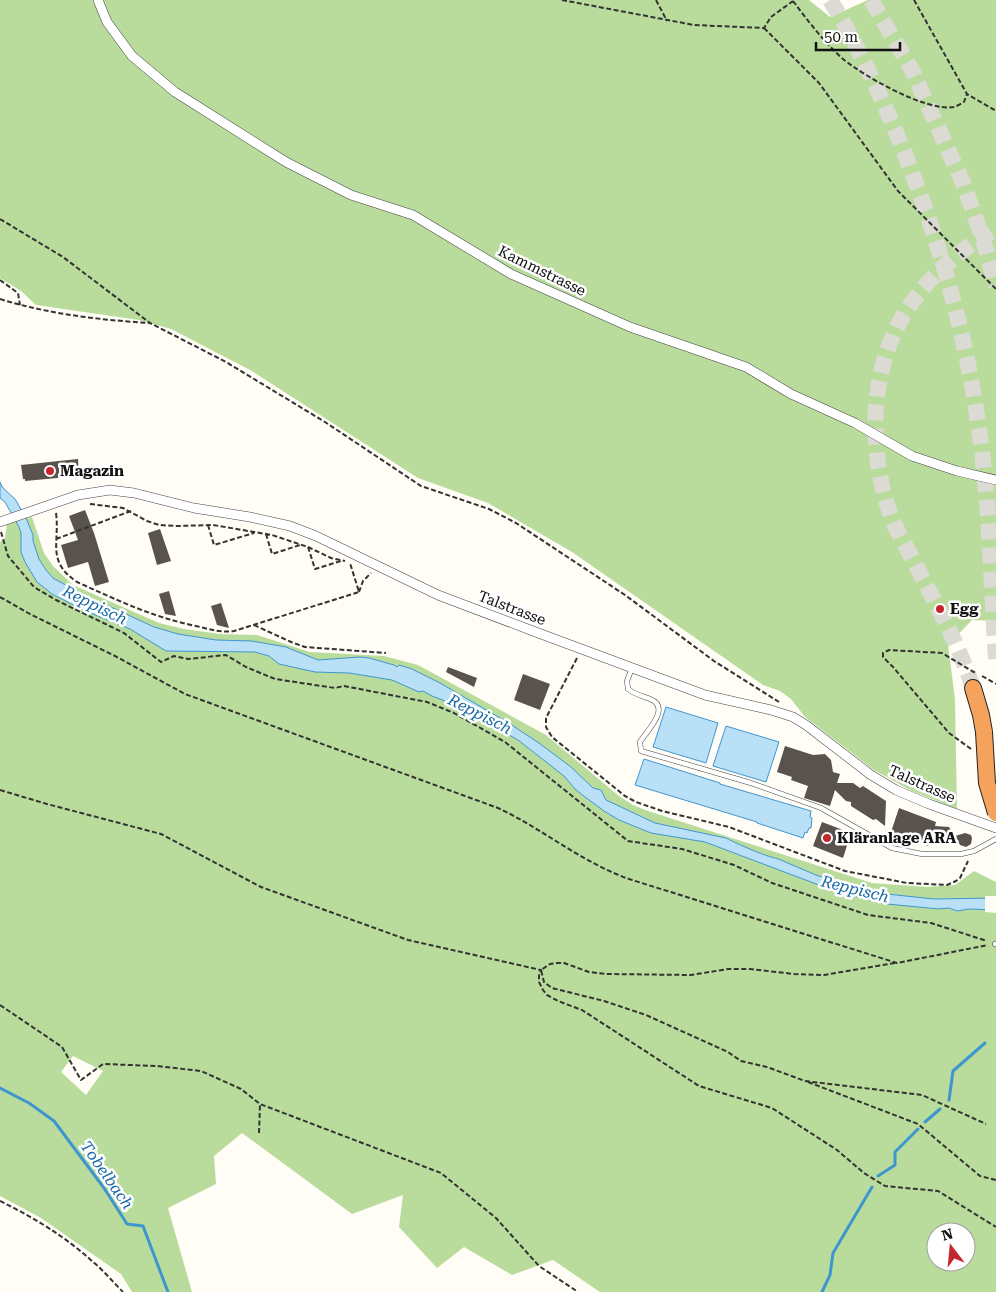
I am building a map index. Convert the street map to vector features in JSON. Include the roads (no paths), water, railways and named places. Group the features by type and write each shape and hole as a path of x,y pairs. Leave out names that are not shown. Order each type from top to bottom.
{"highway":[{"path":"973,688 984,732 987,783 996,813"}],"street":[{"name":"Kammstrasse","path":"98,0 107,22 132,56 175,92 286,162 351,195 413,215 511,274 630,326 746,367 790,394 855,423 912,456 957,471 996,480"},
{"name":"Talstrasse","path":"4,520 92,491 115,490 194,508 280,523 316,536 438,595 580,649 716,698 787,714 806,725 891,788 996,828"}],"lane":[{"path":"632,668 627,681 628,689 632,693 653,700 657,704 658,709 657,718 640,742 641,751 751,783 821,808 892,848 922,854 958,854 971,852 996,839"}],"water":[{"name":"Reppisch","path":"0,482 3,488 15,499 26,518 33,535 39,559 53,578 91,599 154,627 178,634 216,640 252,641 286,647 318,660 360,657 412,669 507,722 539,743 571,767 593,788 601,790 606,800 655,823 726,838 816,875 868,892 934,899 996,898 996,910 969,909 957,911 949,908 939,909 887,904 840,893 705,842 651,833 619,820 604,811 575,789 564,776 518,740 453,704 392,680 349,673 315,672 279,664 269,656 255,652 166,651 130,629 83,610 52,594 37,582 21,552 21,533 19,527 5,502 0,498"},
{"path":"666,707 718,723 706,763 653,747"},
{"path":"726,726 779,742 766,782 713,766"},
{"path":"644,759 811,811 811,828 809,828 807,833 805,832 803,838 635,785"}],"waterway":[{"path":"949,1100 953,1071 985,1043"},
{"name":"Tobelbach","path":"0,1088 29,1103 54,1121 104,1188 127,1224 143,1226 168,1292"},
{"path":"925,1122 940,1109"},
{"path":"878,1176 895,1165 895,1152 918,1129"},
{"path":"822,1292 830,1275 833,1253 872,1187"}],"tunnel":[{"path":"830,0 870,74 888,113 930,222 951,292 968,363 980,436 988,520 996,659"},
{"path":"871,0 912,70 963,183 983,239 996,286"},
{"path":"973,688 949,630 893,521 879,471 875,417 883,364 891,339 903,316 922,290 944,266 969,246 996,229"}],"place":[{"name":"Magazin","path":"50,471"},
{"name":"Egg","path":"940,609"},
{"name":"Kläranlage ARA","path":"827,838"}]}
